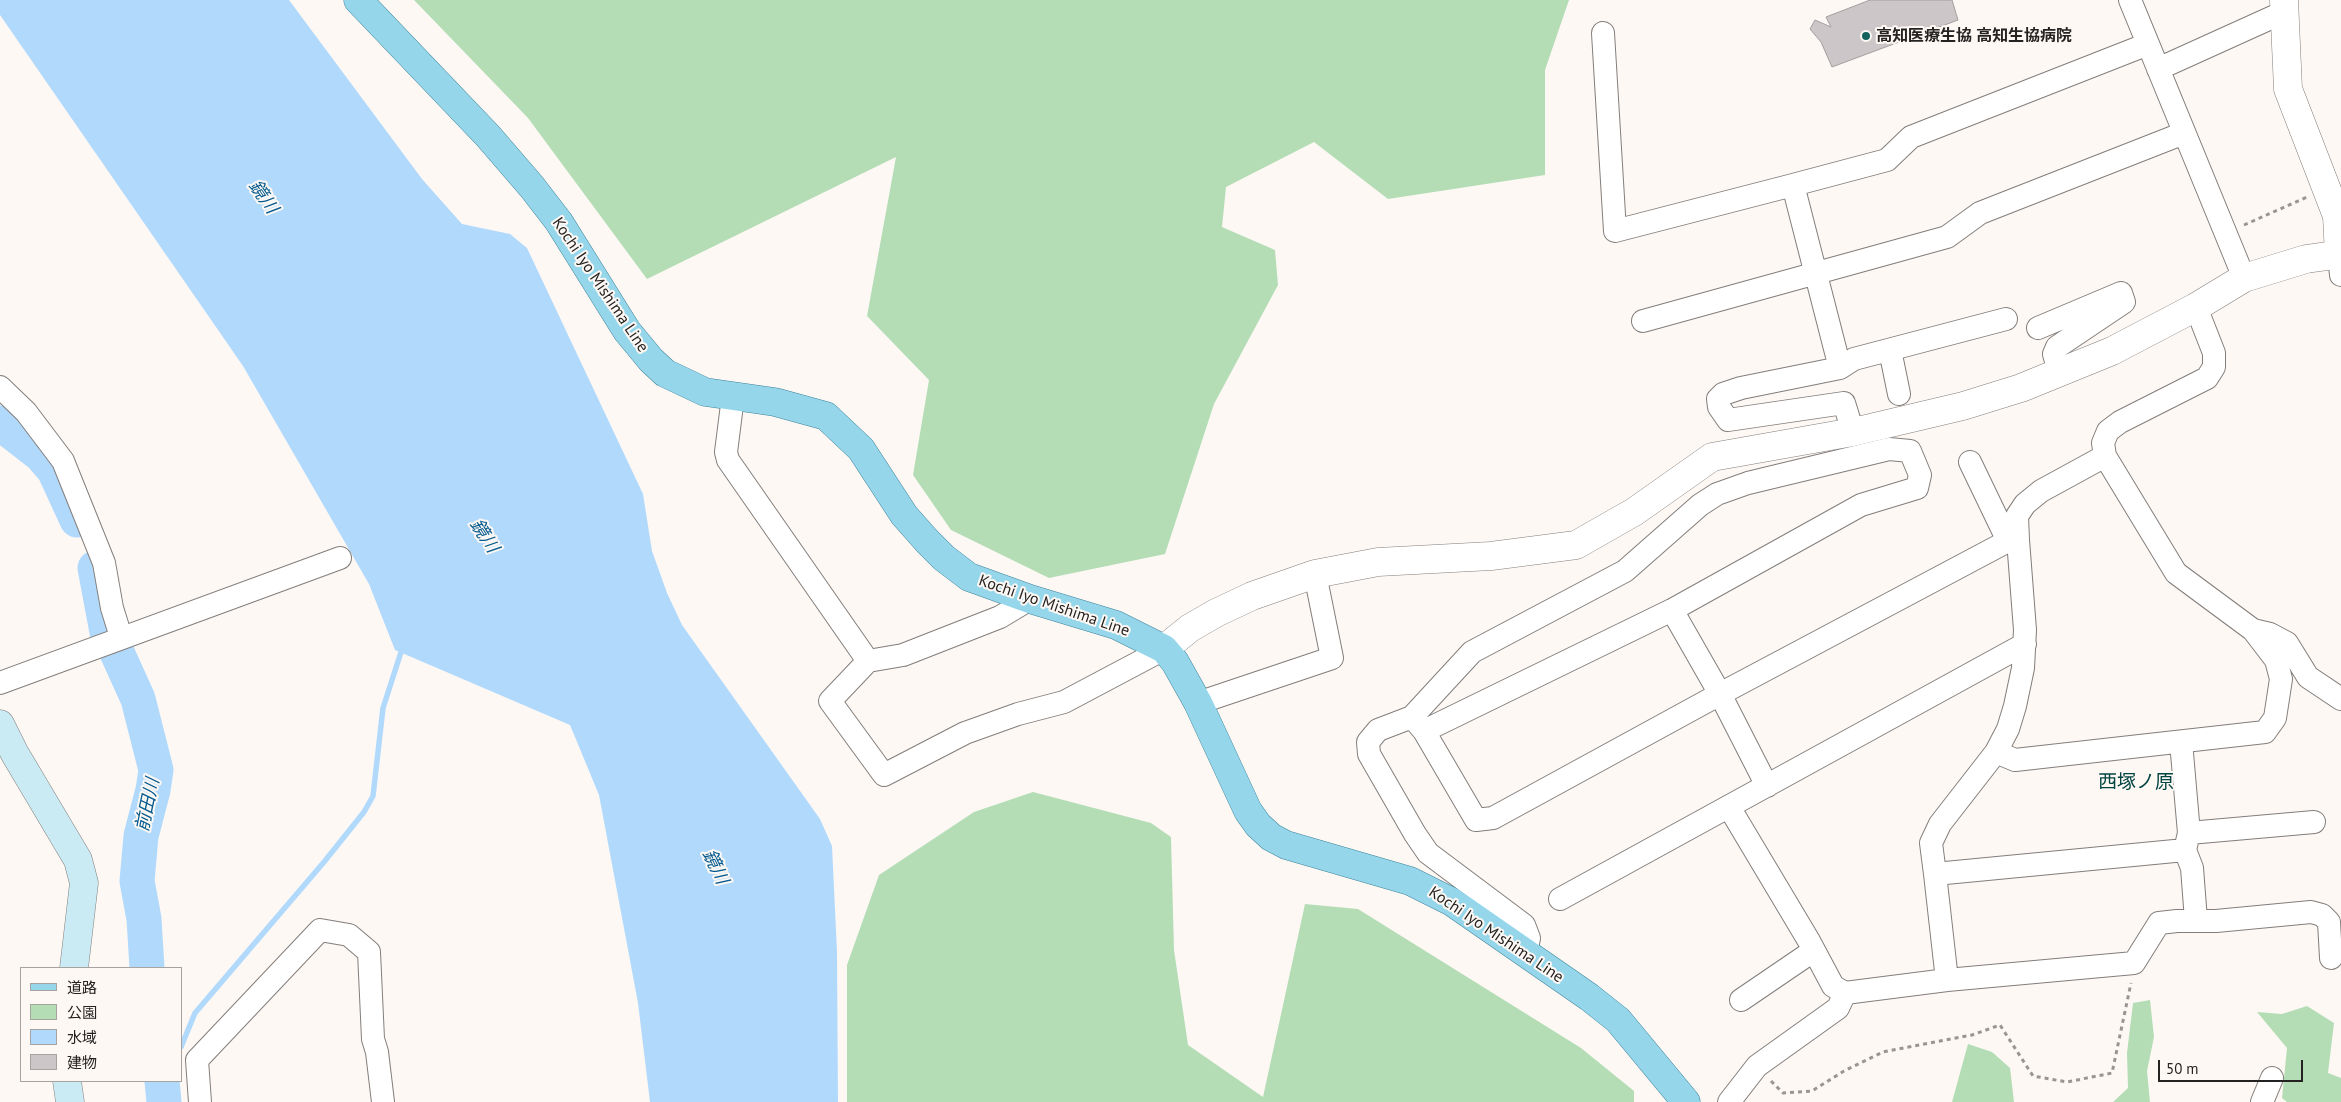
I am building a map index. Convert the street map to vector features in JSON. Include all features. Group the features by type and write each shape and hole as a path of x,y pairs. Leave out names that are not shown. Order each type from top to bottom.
{"main road":[{"name":"Kochi Iyo Mishima Line","path":"358,0 488,136 532,188 559,222 627,331 651,360 665,373 704,392 775,402 826,416 861,449 904,515 944,558 969,577 1030,599 1116,625 1164,649 1175,662 1198,703 1248,811 1258,825 1271,837 1286,845 1410,881 1452,902 1589,997 1618,1020 1686,1102"},
{"path":"0,724 15,754 78,860 84,882 74,967"},
{"path":"67,1082 70,1102"}],"street":[{"path":"2130,0 2244,278"},
{"path":"1030,599 1000,617 903,655 868,661 830,701 884,776 965,733 1018,714 1064,702 1164,649 1190,628 1216,613 1252,596 1314,574 1378,562 1490,556 1576,544 1634,512 1712,457 1853,432 1963,406 2021,388 2112,351 2196,308 2244,278 2306,259 2340,261 2339,209 2291,99 2286,65 2284,6 2158,69"},
{"path":"1603,33 1615,231 1887,160 1911,137 2148,44"},
{"path":"1643,321 1947,237 1980,213 2184,133"},
{"path":"1793,185 1840,368"},
{"path":"2038,328 2121,293 2124,302 2056,348 2054,354 2059,372"},
{"path":"1996,752 2015,760 2265,732 2275,718 2281,679 2276,660 2253,630 2176,573 2105,456 2103,443 2108,431 2120,422 2207,378 2214,367 2214,353 2196,308"},
{"path":"1853,432 1844,403 1728,420 1719,407 1718,399 1723,394 1741,388 1840,368 1854,359 2006,319"},
{"path":"1890,350 1899,394"},
{"path":"0,387 32,419 63,461 104,563 112,608 121,637"},
{"path":"733,397 726,452 728,460 868,661"},
{"path":"1418,724 1472,652 1625,571 1700,505 1717,494 1748,483 1889,449 1910,451 1920,474 1917,488 1861,504 1672,610 1418,724 1378,730 1368,742 1369,754 1428,853 1524,925 1530,938 1526,954"},
{"path":"1947,980 1931,843 1940,824 1996,752 2008,729 2015,706 2023,668 2025,644 2013,540 2016,516 2041,491 2105,456"},
{"path":"1970,462 2013,540"},
{"path":"1418,724 1476,820 1493,818 1720,694 2013,540"},
{"path":"0,683 340,558"},
{"path":"1198,703 1332,658 1314,574"},
{"path":"1672,610 1720,694 1767,786"},
{"path":"2253,630 2270,634 2286,642 2308,677 2341,699"},
{"path":"1560,899 2025,644"},
{"path":"2181,742 2187,841 2192,868 2196,920"},
{"path":"1729,807 1834,986 1844,992 2134,962 2159,923 2196,920 2216,921 2311,912 2322,915 2329,922 2331,958"},
{"path":"1935,874 2187,841 2314,822"},
{"path":"200,1102 197,1060 320,930 350,935 370,952 373,1039 377,1052 383,1102"},
{"path":"1741,1000 1813,951"},
{"path":"1729,1102 1757,1066 1838,1008 1844,992"},
{"path":"2262,1102 2272,1078"}],"path":[{"path":"2226,234 2311,194"},
{"path":"1757,1066 1783,1094 1812,1091 1844,1071 1883,1052 1972,1035 2000,1025 2033,1076 2067,1082 2112,1073 2125,1017 2134,962"}],"green space":[{"path":"414,0 1569,0 1545,70 1545,175 1388,199 1314,142 1226,187 1222,227 1275,250 1278,285 1214,404 1165,554 1049,578 951,530 913,475 929,380 867,316 896,157 647,279 528,118"},
{"path":"1033,792 1151,823 1171,837 1174,950 1188,1045 1263,1097 1305,904 1358,909 1581,1048 1634,1091 1634,1102 847,1102 847,965 879,875 974,812"},
{"path":"2150,1000 2154,1037 2147,1071 2150,1102 2113,1102 2128,1088 2127,1053 2133,1003"},
{"path":"2307,1006 2334,1023 2328,1073 2341,1078 2341,1102 2287,1102 2282,1098 2287,1048 2257,1012 2282,1014"},
{"path":"1968,1044 1992,1052 2010,1068 2014,1102 1952,1102"}],"water":[{"name":"鏡川","path":"0,0 289,0 422,179 462,224 510,234 527,248 643,494 652,551 667,593 682,625 820,819 832,846 837,952 838,1102 650,1102 638,1003 599,795 570,725 395,650 369,584 243,366 0,15"}],"building":[{"name":"高知医療生協 高知生協病院","path":"1870,0 1952,0 1958,20 1832,67 1821,42 1810,29 1815,20 1831,27 1826,17"}],"waterway":[{"name":"前田川","path":"0,423 41,455 54,470 77,520"},
{"name":"前田川","path":"95,568 107,632"},
{"path":"182,1045 195,1013 324,862 364,812 373,796 383,708 403,646"},
{"name":"前田川","path":"115,648 138,699 156,770 153,790 141,836 137,881 144,919 147,967"},
{"name":"前田川","path":"162,1082 164,1102"},
{"path":"176,1082 178,1102"}],"place":[{"name":"高知医療生協 高知生協病院","path":"1866,36"}],"district":[{"name":"西塚ノ原","path":"2136,783"}]}
